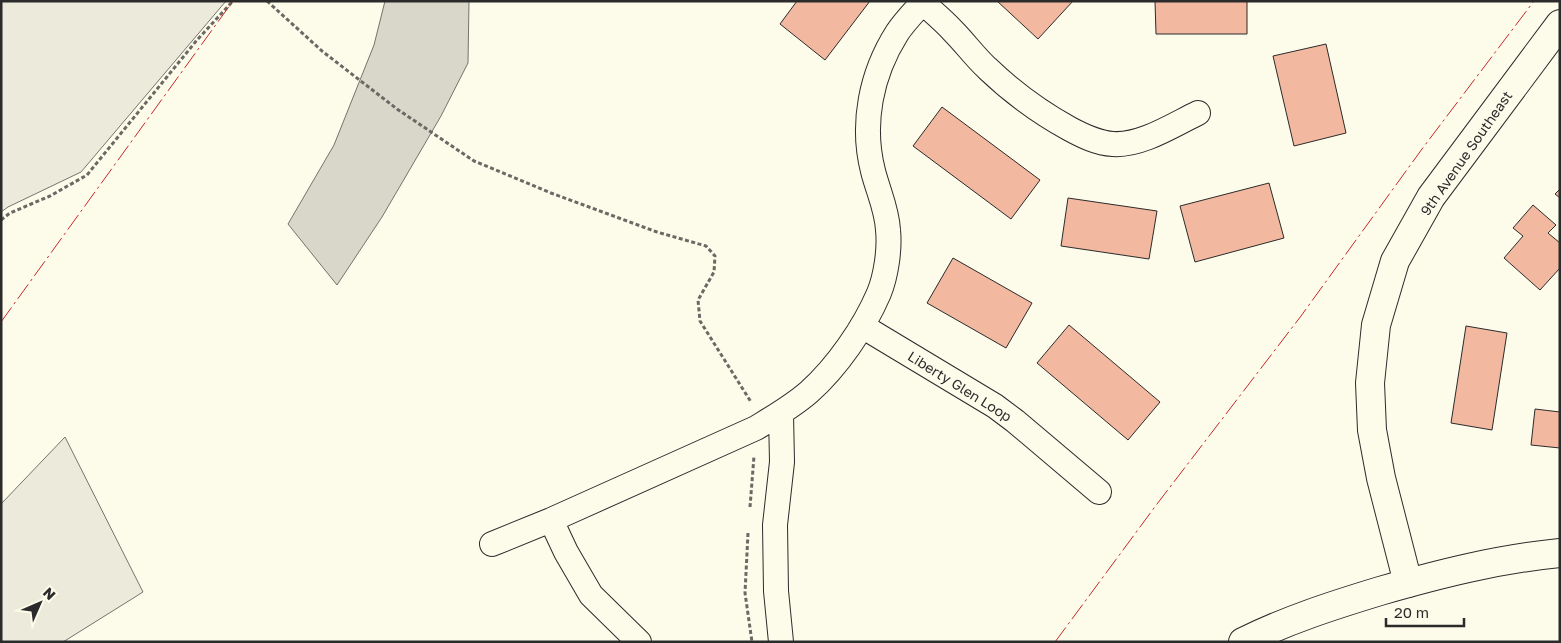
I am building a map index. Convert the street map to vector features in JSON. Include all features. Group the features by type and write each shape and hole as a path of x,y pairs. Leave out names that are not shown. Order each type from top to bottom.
{"street":[{"path":"492,544 551,520 756,428 781,414 809,392 834,366 862,326 880,292 888,258 888,230 884,203 873,170 869,143 868,112 874,82 885,54 898,31 923,2 1009,88 1058,123 1090,139 1112,144 1133,142 1156,134 1198,113"},
{"name":"9th Avenue Southeast","path":"1408,583 1381,478 1372,430 1370,383 1376,325 1395,261 1432,197 1560,24"},
{"name":"Liberty Glen Loop","path":"862,326 1002,411 1099,492"},
{"path":"781,414 782,462 775,525 776,591 781,642"},
{"path":"551,520 566,552 591,595 639,642"},
{"path":"1244,642 1331,606 1408,583 1478,565 1560,553"}],"path":[{"path":"1,220 87,175 197,40 233,1"},
{"path":"268,1 322,51 398,108 474,161 551,193 658,232 706,246 715,256 714,272 698,300 700,321 751,400 756,428 749,512"},
{"path":"748,531 745,593 752,642"}],"shaded area":[{"path":"1,1 226,1 81,172 1,212"},
{"path":"385,1 469,1 468,63 441,116 382,217 337,285 288,224 334,145 374,45"},
{"path":"65,437 143,592 63,642 1,642 1,504"}],"building":[{"path":"797,1 870,1 825,60 780,24"},
{"path":"997,1 1073,1 1038,39"},
{"path":"1155,1 1247,1 1247,34 1156,34"},
{"path":"1326,44 1346,133 1294,146 1273,56"},
{"path":"942,107 1040,180 1011,219 913,146"},
{"path":"1269,183 1284,238 1195,262 1180,206"},
{"path":"1560,189 1560,198 1555,194"},
{"path":"1068,198 1157,211 1149,259 1061,246"},
{"path":"1533,205 1556,225 1548,233 1560,243 1560,268 1540,290 1504,258 1523,236 1513,228"},
{"path":"953,258 1032,303 1006,348 927,303"},
{"path":"1069,325 1160,402 1128,440 1037,363"},
{"path":"1466,326 1507,333 1492,430 1451,423"},
{"path":"1535,409 1560,412 1560,448 1531,445"}],"power":[{"path":"1,322 233,1"},
{"path":"1055,642 1157,504 1301,316 1422,149 1534,1"}]}
